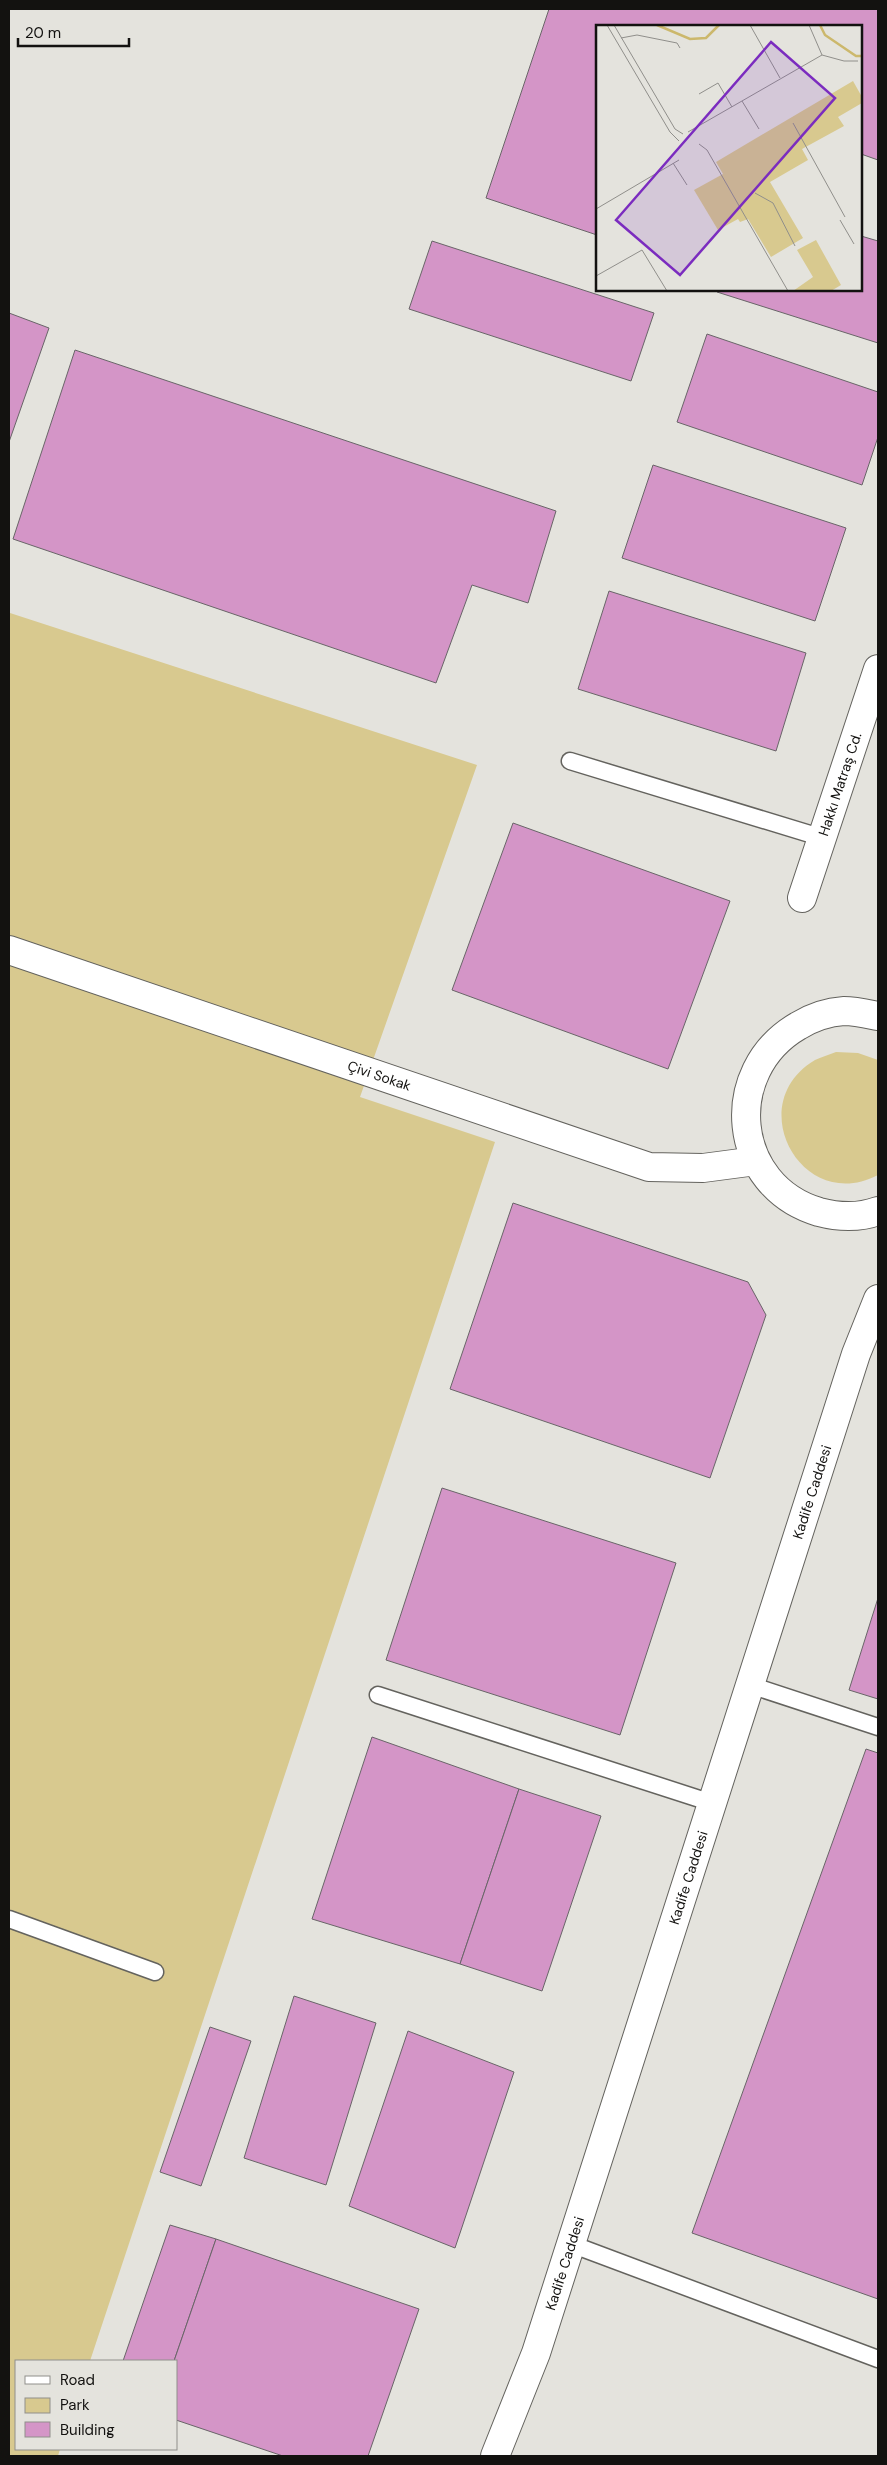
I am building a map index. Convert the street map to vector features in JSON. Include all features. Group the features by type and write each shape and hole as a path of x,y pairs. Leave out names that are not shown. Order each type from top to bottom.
{"street":[{"name":"Hakkı Matraş Cd.","path":"802,898 878,669"},
{"name":"Çivi Sokak","path":"9,950 649,1167 704,1168 756,1162"},
{"path":"878,1016 844,1011 810,1018 781,1036 758,1063 747,1095 745,1129 756,1162 776,1188 803,1207 835,1217 868,1215 878,1211"},
{"name":"Kadife Caddesi","path":"495,2456 536,2353 856,1354 878,1299"}],"lane":[{"path":"570,761 822,838"},
{"path":"750,1685 878,1727"},
{"path":"378,1695 712,1803"},
{"path":"9,1919 155,1972"},
{"path":"571,2244 878,2359"}],"green space":[{"path":"10,613 477,765 360,1097 495,1142 90,2360 15,2360 15,2450 60,2450 58,2456 9,2456"},
{"path":"836,1052 858,1053 878,1060 878,1175 850,1183 826,1180 805,1168 790,1149 782,1126 783,1102 793,1079 815,1060"}],"building":[{"path":"549,9 878,9 878,160 862,154 862,25 596,25 596,235 486,198"},
{"path":"862,236 878,241 878,343 717,292 862,291"},
{"path":"432,241 654,313 631,381 409,309"},
{"path":"9,313 49,328 9,442"},
{"path":"707,334 878,392 878,437 862,485 677,422"},
{"path":"75,350 556,511 528,603 472,585 436,683 13,539"},
{"path":"653,465 846,528 815,621 622,558"},
{"path":"609,591 806,653 776,751 578,689"},
{"path":"513,823 730,901 668,1069 452,990"},
{"path":"513,1203 748,1282 766,1315 710,1478 450,1389"},
{"path":"442,1488 676,1563 620,1735 386,1660"},
{"path":"878,1598 878,1699 849,1690"},
{"path":"372,1737 519,1789 460,1964 312,1919"},
{"path":"866,1749 878,1753 878,2299 692,2233"},
{"path":"519,1789 601,1816 542,1991 460,1964"},
{"path":"294,1996 376,2023 326,2185 244,2158"},
{"path":"210,2027 251,2041 201,2186 160,2172"},
{"path":"408,2031 514,2072 455,2248 349,2206"},
{"path":"170,2225 216,2239 174,2360 123,2360"},
{"path":"216,2239 419,2309 368,2456 283,2456 178,2421 178,2360 174,2360"}]}
